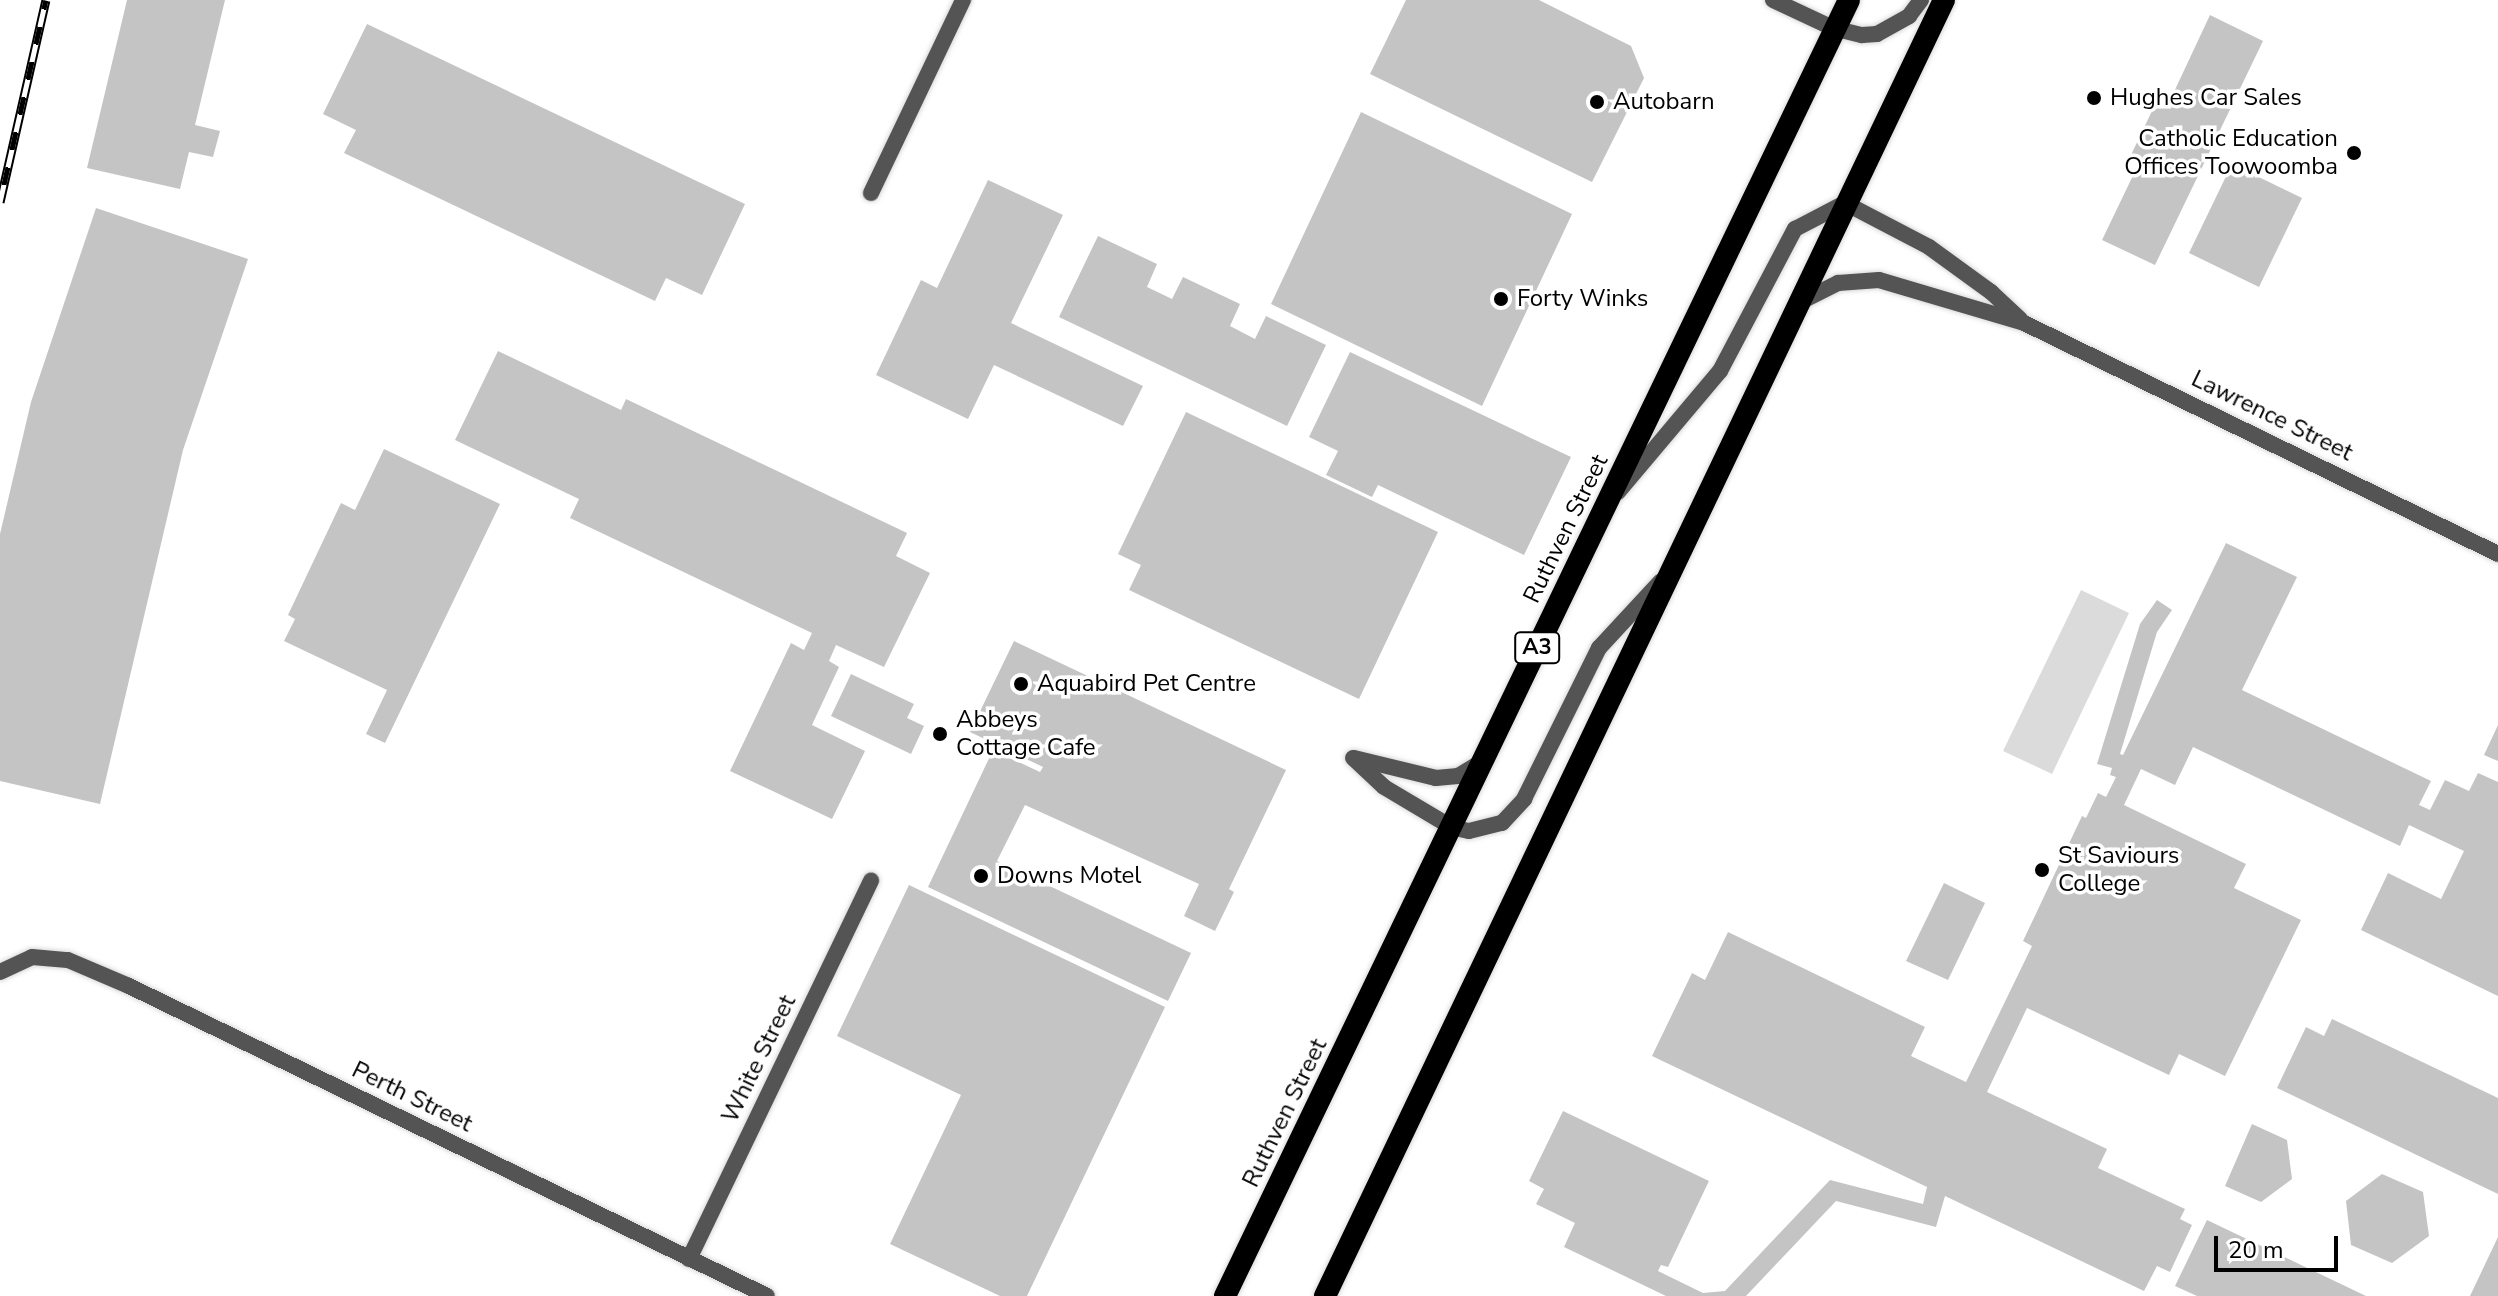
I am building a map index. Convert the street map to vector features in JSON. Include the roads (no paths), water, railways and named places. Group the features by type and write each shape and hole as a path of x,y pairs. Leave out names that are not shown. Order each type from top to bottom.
{"highway":[{"name":"Ruthven Street","path":"1225,1296 1849,0"},
{"path":"1325,1296 1665,577 1944,0"}],"street":[{"path":"871,193 963,0"},
{"path":"1773,0 1848,33 1877,34 1909,16 1921,0"},
{"path":"1604,508 1720,371 1795,229 1845,203"},
{"name":"Lawrence Street","path":"1845,203 1929,247 1991,292 2024,323"},
{"name":"Lawrence Street","path":"1797,304 1838,283 1879,280 2024,323 2498,554"},
{"path":"1484,760 1458,776 1436,778 1353,758 1384,787 1451,827 1486,829 1515,812 1599,648 1665,577"},
{"name":"White Street","path":"689,1259 871,880"},
{"name":"Perth Street","path":"0,972 32,957 68,960 129,986 767,1296"}],"railway":[{"path":"0,202 46,0"}],"place":[{"name":"Hughes Car Sales","path":"2094,98"},
{"name":"Autobarn","path":"1597,102"},
{"name":"Catholic Education Offices Toowoomba","path":"2354,153"},
{"name":"Forty Winks","path":"1501,299"},
{"name":"Aquabird Pet Centre","path":"1021,684"},
{"name":"Abbeys Cottage Cafe","path":"940,734"},
{"name":"St Saviours College","path":"2042,870"},
{"name":"Downs Motel","path":"981,876"}]}
